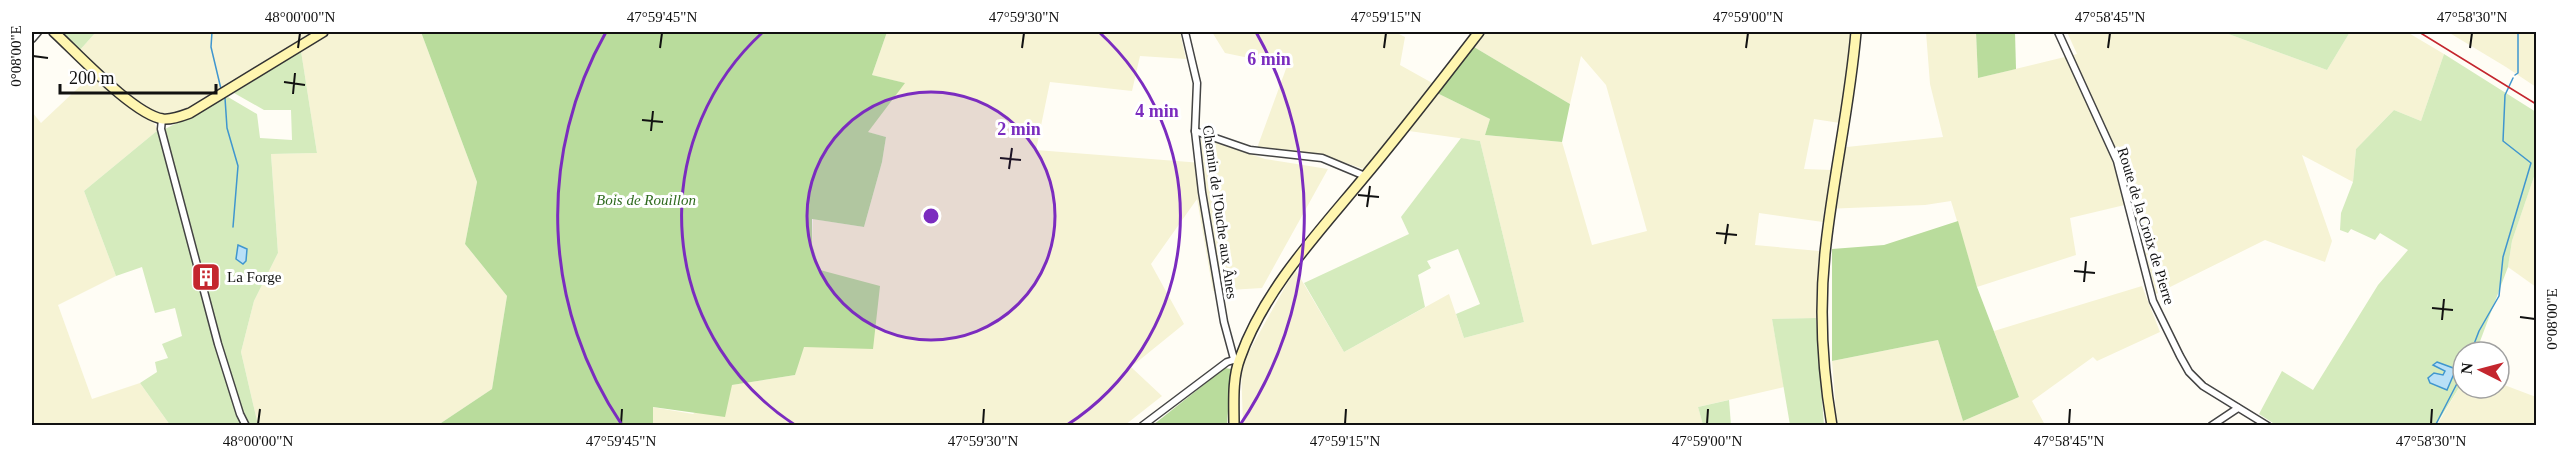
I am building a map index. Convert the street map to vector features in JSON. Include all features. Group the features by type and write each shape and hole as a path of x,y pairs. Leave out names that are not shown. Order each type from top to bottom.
{"street":[{"path":"32,39 38,32"},
{"path":"54,32 115,90 162,119 190,113 323,32"},
{"name":"Chemin de l'Ouche aux Ânes","path":"1185,32 1197,83 1195,131 1222,311 1236,360"},
{"path":"1234,426 1236,360 1290,268 1330,215 1365,176 1479,32"},
{"path":"1832,426 1825,368 1824,263 1850,91 1856,32"},
{"name":"Route de la Croix de Pierre","path":"2058,32 2116,160 2154,301 2189,372 2203,386 2268,426"},
{"path":"162,119 161,129 218,345 246,426"},
{"path":"1195,131 1250,150 1322,158 1365,176"},
{"path":"1142,426 1227,362 1236,360"},
{"path":"2211,426 2238,408"}],"shaded area":[{"path":"96,32 318,32 190,111 164,115 141,105 79,51"},
{"path":"330,32 421,32 477,182 465,244 507,296 492,389 441,425 258,425 241,352 254,301 278,253 271,154 317,153 301,51"},
{"path":"887,32 1180,32 1186,59 1140,56 1132,91 1050,82 1036,150 1202,163 1201,138 1265,159 1328,169 1262,288 1213,291 1197,199 1151,264 1184,324 1131,367 1162,396 1125,425 653,426 652,407 693,414 732,385 795,375 820,270 812,244 813,219 864,227 882,162 886,137 867,132 904,83 872,75"},
{"path":"1212,32 1395,32 1405,37 1400,65 1434,84 1364,169 1324,156 1257,148 1287,66 1225,53"},
{"path":"1485,32 1851,32 1840,123 1814,119 1804,169 1832,170 1837,148 1943,137 1930,84 1926,32 1976,32 1978,78 2077,54 2067,32 2223,32 2327,70 2350,32 2407,32 2444,54 2421,121 2394,110 2356,149 2353,182 2302,155 2332,241 2325,262 2265,240 2156,294 2133,203 2070,218 2076,255 1977,287 1951,201 1925,205 1824,209 1823,222 1759,213 1755,245 1819,251 1816,318 1772,319 1784,387 1698,407 1703,425 1243,425 1241,366 1295,269 1344,352 1449,294 1464,338 1524,322 1480,141 1409,131 1437,93 1490,119 1485,135 1562,142 1592,245 1647,231 1606,85 1581,56 1570,104 1474,47"},
{"path":"2448,32 2536,32 2536,87 2506,67"},
{"path":"93,74 154,123 158,130 84,191 116,276 58,305 92,399 140,383 170,425 32,425 32,112 41,123"},
{"path":"2536,171 2536,287 2508,267 2512,241"},
{"path":"2142,286 2160,332 2097,361 2093,357 2032,401 2045,425 1837,425 1832,361 1938,340 1963,421 2019,397 1994,331"},
{"path":"2511,388 2536,397 2536,425 2437,425 2452,400 2511,400"}],"green space":[{"path":"59,32 96,32 79,51"},
{"name":"Bois de Rouillon","path":"421,32 887,32 872,75 905,83 868,132 886,137 882,162 864,227 812,219 812,244 820,270 880,286 873,349 804,347 795,375 732,385 725,417 653,407 653,425 441,425 492,389 507,296 465,244 477,182"},
{"path":"1976,32 2015,32 2016,69 1978,78"},
{"path":"2223,32 2350,32 2327,70"},
{"path":"1474,47 1570,104 1562,142 1485,135 1490,119 1437,93"},
{"path":"301,51 317,153 271,154 278,253 254,301 241,352 258,425 170,425 140,383 157,372 155,362 168,358 162,344 182,336 175,308 155,313 142,267 116,276 84,191 158,130 167,128 228,97 257,114 260,138 292,140 291,110 264,110 234,93"},
{"path":"2444,54 2536,112 2536,171 2512,241 2508,267 2481,340 2451,340 2451,400 2436,425 2276,425 2259,414 2282,371 2313,390 2378,285 2408,250 2380,233 2375,240 2351,229 2348,233 2340,230 2341,213 2353,182 2356,149 2394,110 2421,121"},
{"path":"1461,138 1480,141 1524,322 1464,338 1456,314 1480,304 1458,249 1427,261 1431,268 1418,275 1425,307 1344,352 1304,283 1409,234 1401,217"},
{"path":"1958,221 1977,287 2019,397 1963,421 1938,340 1832,361 1832,249 1884,245"},
{"path":"1816,318 1824,425 1790,425 1772,319"},
{"path":"1225,368 1231,369 1227,425 1153,425"},
{"path":"1729,400 1731,425 1703,425 1698,407"}],"water":[{"path":"238,245 247,249 246,261 243,264 236,259"},
{"path":"2437,362 2451,367 2451,381 2447,390 2430,383 2428,378 2434,373 2443,375 2445,371 2433,365"}],"waterway":[{"path":"212,32 211,47 221,89"},
{"path":"2515,75 2518,73 2518,32"},
{"path":"2476,340 2499,296 2503,257 2531,163 2503,141 2505,95 2513,78"},
{"path":"225,98 227,128 238,166 233,227"},
{"path":"2435,426 2451,395"}],"railway":[{"path":"2419,32 2536,104"}],"place":[{"name":"La Forge","path":"206,277"}]}
